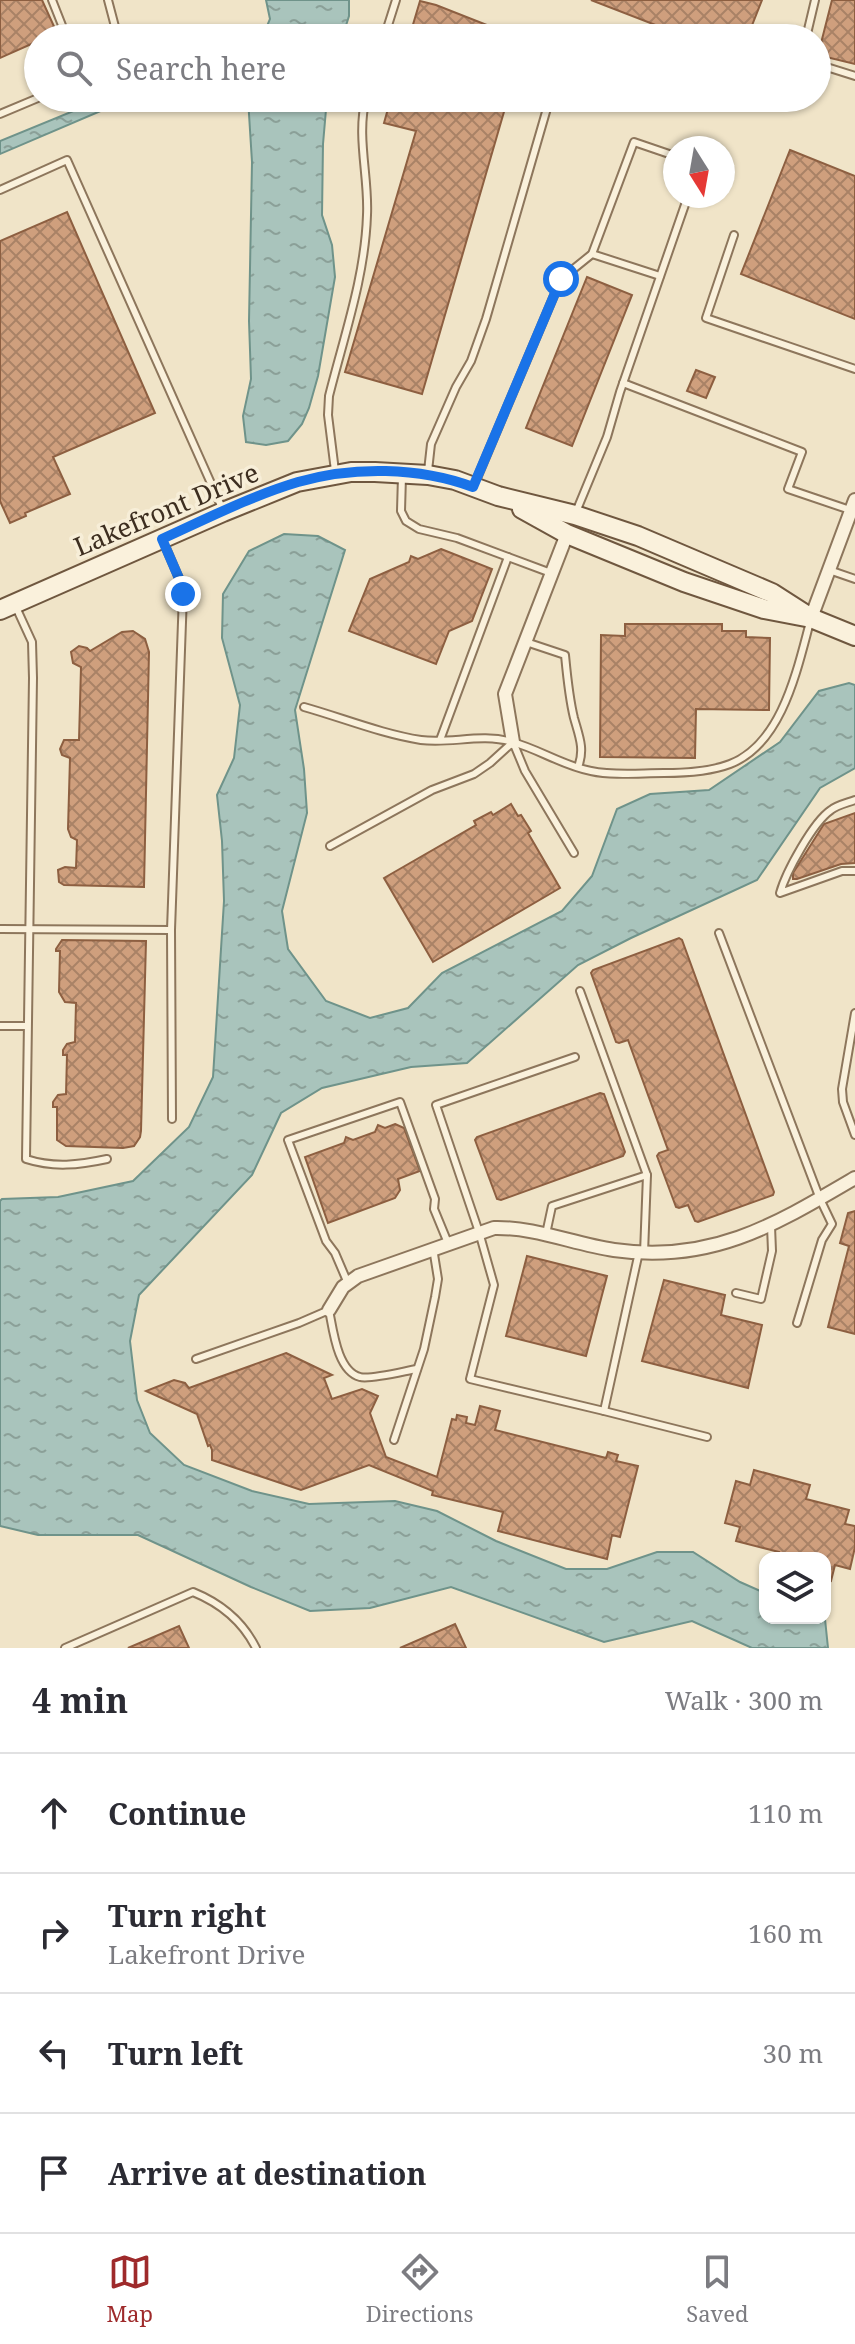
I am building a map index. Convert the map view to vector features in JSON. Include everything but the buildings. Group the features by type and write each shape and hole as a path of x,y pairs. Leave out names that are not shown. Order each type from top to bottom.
{"street":[{"name":"Lakefront Drive","path":"7,606 297,482 351,472 402,472 455,480 498,496 575,515 638,536 759,587 811,618 855,636"},
{"name":"Lakefront Drive","path":"498,496 567,534 684,582 764,609 811,618"},
{"path":"811,618 854,508"},
{"path":"513,742 505,694 567,534"},
{"path":"329,1310 347,1281 494,1228 514,1227 591,1246 642,1253 710,1247 771,1226 855,1178"}],"lane":[{"path":"52,0 61,24"},
{"path":"108,0 114,24"},
{"path":"388,24 396,0"},
{"path":"809,24 815,0"},
{"path":"831,68 855,76"},
{"path":"0,114 24,104"},
{"path":"335,474 329,396 363,263 367,212 363,164 365,112"},
{"path":"428,475 431,444 471,361 486,319 546,112"},
{"path":"473,487 561,279 592,254 634,142 663,152"},
{"path":"0,190 67,160 223,512"},
{"path":"575,515 607,437 684,208"},
{"path":"734,235 706,318 855,369"},
{"path":"592,254 660,276"},
{"path":"623,383 802,452 788,489 854,508"},
{"path":"402,472 401,511 406,521 419,529 457,538 552,573"},
{"path":"162,539 183,594 171,930 172,1119"},
{"path":"440,740 508,557"},
{"path":"829,570 855,579"},
{"path":"7,606 32,642 26,1159 43,1164 76,1166 107,1159"},
{"path":"304,707 423,740 483,737 513,742 592,772 690,773 732,764 757,746 777,720 787,700 811,618"},
{"path":"526,642 565,655 582,751 578,767"},
{"path":"330,846 432,790 474,774 513,742"},
{"path":"513,742 525,771 574,853"},
{"path":"855,800 832,808 819,821 784,879 780,893 842,871 855,871"},
{"path":"0,929 171,930"},
{"path":"719,933 832,1224 822,1240 797,1323"},
{"path":"580,991 647,1175 642,1253 604,1411"},
{"path":"855,1013 842,1089 843,1102 855,1135"},
{"path":"0,1026 27,1026"},
{"path":"575,1057 436,1105 494,1285 470,1379 707,1437"},
{"path":"347,1281 326,1241 288,1140 400,1102 448,1243"},
{"path":"546,1234 552,1206 647,1175"},
{"path":"736,1293 761,1299 772,1251 771,1226"},
{"path":"394,1440 424,1349 438,1279 433,1248"},
{"path":"196,1359 329,1310 339,1354 349,1372 361,1378 417,1369"},
{"path":"65,1648 193,1592 207,1598 238,1621 256,1648"}],"water":[{"path":"266,0 349,0 346,24 268,24 270,19"},
{"path":"71,112 98,112 0,154 0,141"},
{"path":"249,112 326,112 322,215 332,245 335,277 318,376 302,424 288,441 266,445 246,442 243,416 251,379 252,162"},
{"path":"284,534 318,536 345,550 295,710 307,813 282,911 288,949 326,1001 370,1018 408,1008 442,973 562,911 592,876 617,809 650,794 709,790 780,742 819,691 849,683 855,685 855,768 820,788 757,880 578,965 467,1063 411,1067 322,1088 281,1113 252,1175 139,1295 130,1341 137,1400 150,1433 184,1465 252,1491 309,1504 395,1501 437,1511 496,1541 566,1569 607,1569 657,1552 693,1552 759,1590 759,1624 826,1624 828,1648 752,1648 692,1621 604,1642 451,1587 370,1608 310,1611 138,1535 38,1535 0,1526 0,1201 58,1197 133,1181 189,1127 213,1077 224,901 217,795 234,758 240,705 222,638 223,594 249,551"}],"route":[{"path":"183,594 162,539 297,482 351,472 402,472 455,480 473,487 561,279"}]}
